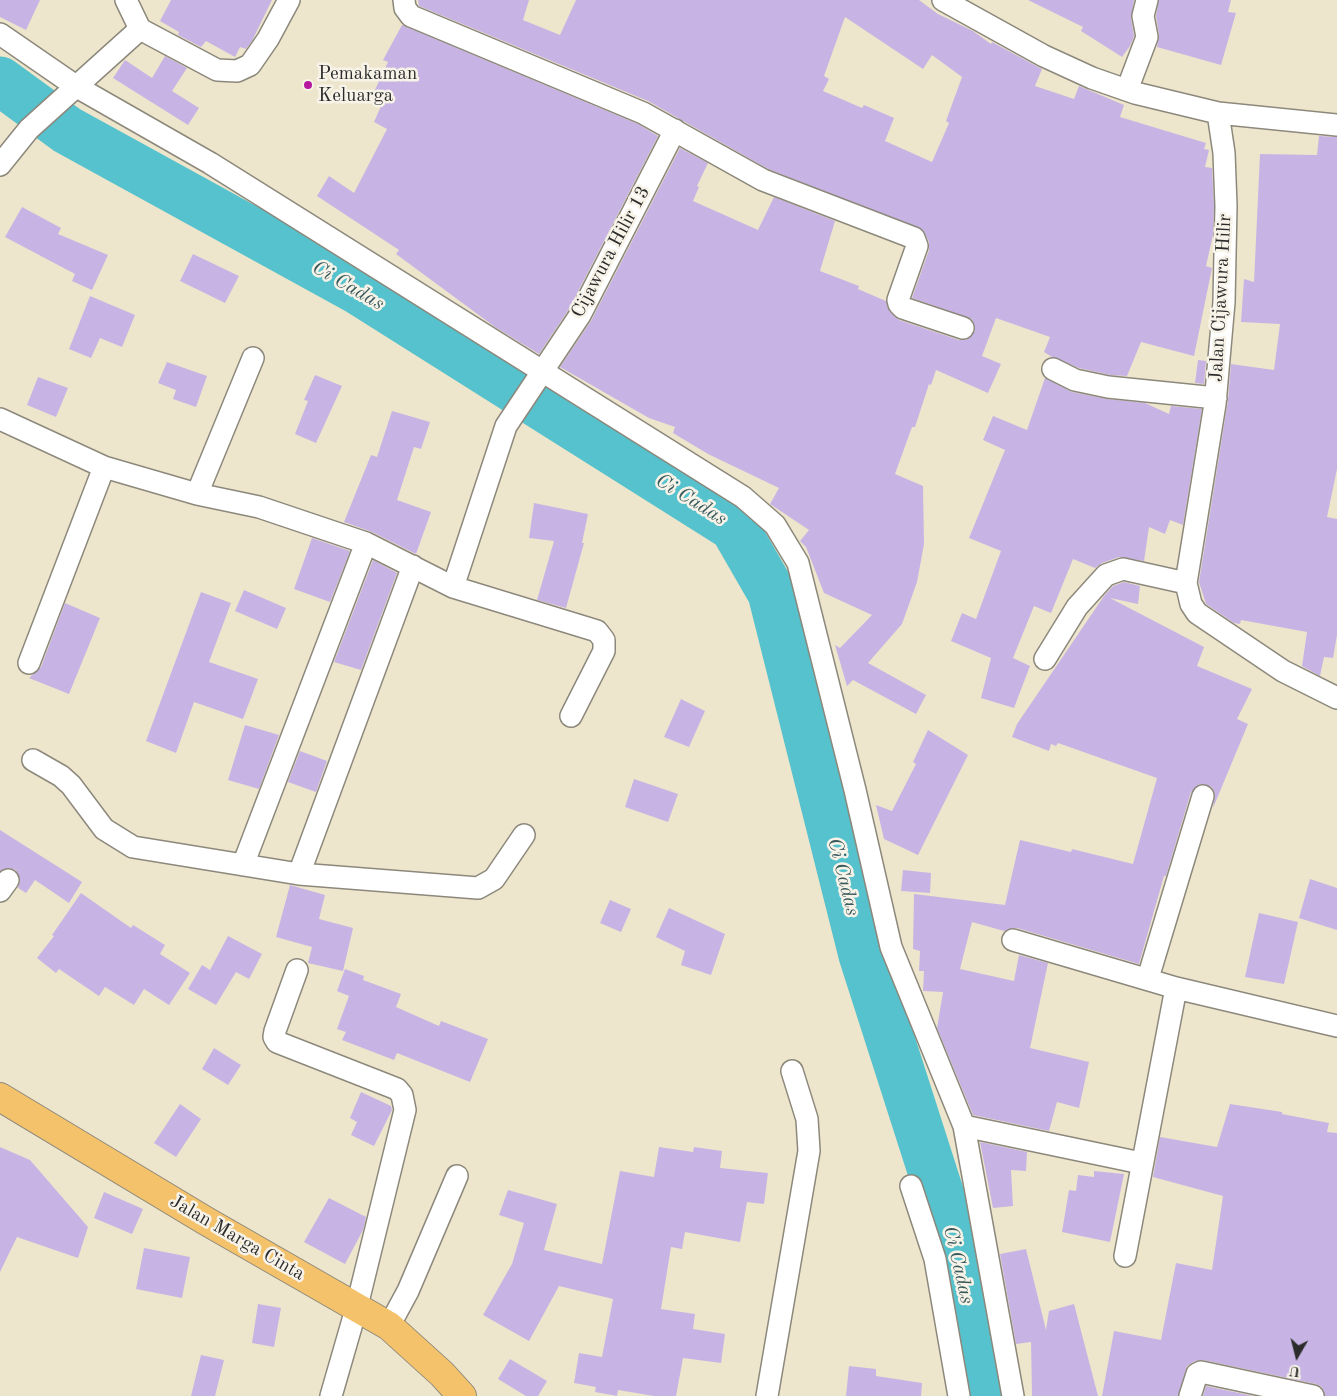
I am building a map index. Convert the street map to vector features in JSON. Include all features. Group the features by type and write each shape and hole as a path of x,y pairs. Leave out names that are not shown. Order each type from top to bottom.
{"main road":[{"name":"Jalan Marga Cinta","path":"0,1096 206,1222 357,1306 389,1326 442,1374 462,1396"}],"street":[{"path":"126,0 140,28 208,66 222,71 237,71 250,65 268,39 289,0"},
{"path":"404,0 405,8 411,16 643,113 763,180 914,238 917,246 898,300 899,304 903,308 963,328"},
{"path":"943,0 1044,56 1127,90 1218,113 1337,125"},
{"path":"1127,90 1147,36 1144,16 1147,0"},
{"path":"0,165 29,129 140,28"},
{"path":"0,34 71,91 210,163 539,378 743,497 774,525 798,563 855,790 891,947 964,1126 1013,1396"},
{"name":"Jalan Cijawura Hilir","path":"1218,113 1224,153 1226,206 1224,302 1216,398 1186,583 1191,604 1197,613 1283,671 1337,698"},
{"name":"Cijawura Hilir 13","path":"453,587 506,426 580,315 675,130"},
{"path":"198,494 253,358"},
{"path":"1053,369 1075,380 1108,387 1216,398"},
{"path":"0,419 104,467 198,494 259,507 366,543 453,587 597,631 604,640 604,651 571,716"},
{"path":"28,663 104,467"},
{"path":"243,865 366,543"},
{"path":"300,874 413,566"},
{"path":"1044,659 1078,607 1106,575 1123,569 1186,583"},
{"path":"33,760 49,767 71,785 104,829 117,839 149,851 300,874 478,888 494,879 524,835"},
{"path":"1148,978 1203,796"},
{"path":"1013,940 1148,978 1176,988 1337,1026"},
{"path":"297,970 275,1031 274,1038 277,1042 397,1089 402,1095 405,1110 357,1306 330,1396"},
{"path":"1125,1256 1176,988"},
{"path":"767,1396 809,1151 807,1119 792,1071"},
{"path":"964,1126 1141,1164"},
{"path":"389,1326 408,1291 457,1176"},
{"path":"911,1186 935,1259 959,1396"},
{"path":"1190,1396 1197,1374 1201,1372 1313,1396"}],"building":[{"path":"0,0 40,0 26,30 0,17"},
{"path":"171,0 272,0 252,41 246,49 240,47 235,57 206,41 201,47 178,35 179,32 160,21"},
{"path":"418,0 529,0 523,20 560,35 576,0 919,0 938,14 973,31 991,44 992,42 1042,69 1035,86 1074,99 1079,86 1124,105 1120,117 1206,143 1204,149 1209,150 1205,167 1212,168 1214,206 1213,235 1206,266 1212,268 1194,356 1141,342 1127,376 1110,375 1079,368 1052,357 1044,352 1050,337 996,318 982,356 1001,364 988,393 936,370 895,474 923,486 924,544 917,582 902,624 868,663 926,695 916,714 853,680 847,686 835,645 840,648 872,615 824,593 806,547 800,541 809,530 770,504 779,488 708,454 673,433 675,427 649,418 560,367 591,321 680,148 708,163 697,186 699,187 693,201 758,230 774,197 835,221 820,271 859,286 858,289 886,301 890,312 899,320 959,340 966,340 975,331 972,319 912,298 929,250 929,242 923,230 768,169 648,101 419,6","holes":["845,17 923,69 932,55 962,77 946,121 949,123 932,162 885,141 894,118 864,105 862,108 823,91 829,79 824,76"]},
{"path":"1028,0 1134,0 1131,18 1134,36 1122,57 1081,31 1083,27"},
{"path":"1159,0 1231,0 1228,12 1236,13 1221,65 1157,47 1159,35 1156,16"},
{"path":"402,25 638,124 658,136 569,309 539,354 495,327 396,254 399,250 317,196 329,176 354,193 387,129 374,122 385,97 374,92 388,62 383,60"},
{"path":"165,56 187,68 172,91 199,108 188,125 113,78 125,60 152,78"},
{"path":"1319,136 1337,137 1337,469 1327,517 1337,519 1337,635 1333,658 1324,657 1320,676 1302,666 1307,632 1241,620 1240,624 1234,623 1206,604 1199,582 1228,400 1231,364 1274,370 1280,324 1241,322 1244,279 1254,282 1260,154 1317,155"},
{"path":"22,207 61,228 58,234 108,255 92,290 72,281 75,274 5,237"},
{"path":"193,254 239,276 225,303 180,281"},
{"path":"90,296 135,315 122,347 100,338 91,358 69,349"},
{"path":"1198,360 1206,361 1204,384 1195,383"},
{"path":"167,362 207,376 196,407 173,399 176,390 158,383"},
{"path":"315,375 342,386 316,443 295,434 308,401 304,400"},
{"path":"38,377 68,388 56,417 27,405"},
{"path":"1045,378 1072,392 1107,399 1145,403 1169,414 1171,406 1202,409 1183,525 1170,520 1165,534 1149,527 1144,561 1119,557 1102,563 1095,568 1073,559 1051,613 1034,606 1013,658 1030,666 1014,708 981,698 991,658 951,641 962,613 976,619 1001,551 969,538 1005,450 983,440 993,416 1027,430"},
{"path":"392,411 430,422 421,449 414,447 397,500 431,512 416,554 372,532 344,522 371,455 377,457"},
{"path":"534,503 588,514 582,543 584,543 566,608 537,600 554,541 529,538"},
{"path":"312,538 350,551 330,602 294,589"},
{"path":"373,560 397,573 361,670 334,662"},
{"path":"1124,582 1140,586 1138,604 1110,598 1204,647 1197,666 1252,689 1237,719 1248,724 1213,808 1215,794 1212,787 1200,784 1191,792 1166,876 1164,876 1139,964 1017,928 1004,931 972,922 960,969 1014,981 1019,955 1048,963 1030,1048 1089,1062 1079,1108 1057,1102 1049,1131 973,1115 937,1028 943,992 923,991 924,971 919,971 920,951 913,949 914,894 1005,905 1020,840 1071,852 1072,849 1133,864 1157,778 1058,743 1056,746 1051,744 1049,751 1012,737 1017,724 1104,596 1113,586"},
{"path":"244,590 286,608 277,629 235,611"},
{"path":"201,592 231,603 209,662 258,679 243,719 194,702 176,753 146,741"},
{"path":"65,603 100,618 69,694 29,678 41,667"},
{"path":"681,699 705,711 689,747 664,737"},
{"path":"245,725 279,735 259,789 228,780"},
{"path":"928,730 968,755 918,855 884,839 876,805 892,811 916,764 913,762"},
{"path":"300,751 327,761 316,792 288,782"},
{"path":"634,779 678,794 668,822 625,807"},
{"path":"0,830 82,882 69,903 35,880 26,893 18,888 20,881 16,870 9,868 0,871"},
{"path":"903,870 931,873 930,893 901,891"},
{"path":"1310,879 1337,888 1337,930 1299,918"},
{"path":"290,885 325,895 319,919 353,928 343,971 308,963 312,947 276,937"},
{"path":"81,893 131,928 133,925 165,945 160,954 190,973 169,1005 144,989 134,1005 105,987 99,996 59,969 56,973 37,958 54,936 52,935"},
{"path":"610,900 631,909 621,932 600,923"},
{"path":"669,908 725,934 711,975 681,965 685,951 656,937"},
{"path":"1259,913 1298,922 1284,984 1245,977"},
{"path":"228,936 262,954 249,979 236,972 216,1005 188,989 202,965 210,970"},
{"path":"345,969 364,976 363,980 401,994 396,1007 439,1026 441,1021 488,1039 470,1082 397,1053 394,1060 342,1040 346,1032 337,1029 349,996 337,991"},
{"path":"214,1048 241,1065 228,1085 202,1069"},
{"path":"361,1092 391,1106 392,1110 374,1146 351,1135 357,1122 350,1118"},
{"path":"180,1104 201,1119 176,1157 154,1143"},
{"path":"1230,1104 1282,1112 1282,1114 1329,1123 1327,1132 1337,1133 1337,1396 1325,1396 1322,1387 1316,1384 1203,1360 1195,1361 1187,1366 1178,1396 1102,1396 1114,1331 1161,1340 1176,1263 1212,1270 1223,1196 1153,1177 1160,1137 1217,1147"},
{"path":"980,1142 1027,1152 1026,1171 1011,1170 1013,1206 993,1208"},
{"path":"0,1147 30,1160 88,1227 78,1258 17,1237 0,1272"},
{"path":"659,1147 693,1152 694,1147 722,1151 720,1168 768,1173 764,1204 747,1202 740,1242 685,1232 682,1249 671,1247 661,1309 695,1314 693,1329 725,1334 721,1363 683,1358 676,1396 654,1396 618,1390 617,1396 595,1392 596,1387 574,1383 579,1353 602,1357 613,1299 559,1286 529,1341 483,1315 512,1264 524,1223 499,1215 508,1190 557,1204 544,1250 602,1264 620,1171 654,1177"},
{"path":"1094,1171 1124,1174 1110,1242 1062,1232 1069,1190 1076,1191 1078,1175 1094,1177"},
{"path":"104,1192 143,1209 132,1234 94,1218"},
{"path":"329,1198 366,1217 363,1230 345,1264 304,1242"},
{"path":"144,1248 190,1257 182,1298 136,1289"},
{"path":"1026,1249 1046,1330 1049,1311 1074,1304 1098,1396 1032,1396 1031,1342 1016,1344 1000,1254"},
{"path":"258,1304 281,1308 274,1347 252,1343"},
{"path":"201,1355 224,1360 215,1396 191,1396"},
{"path":"510,1359 547,1381 538,1396 526,1396 498,1379"},
{"path":"849,1366 876,1369 876,1376 922,1383 921,1396 846,1396"},
{"path":"1206,1386 1253,1396 1203,1396"}],"waterway":[{"name":"Ci Cadas","path":"0,81 67,130 358,290 734,527 772,593 863,955 946,1214 989,1396"}],"place":[{"name":"Pemakaman Keluarga","path":"308,85"}]}
